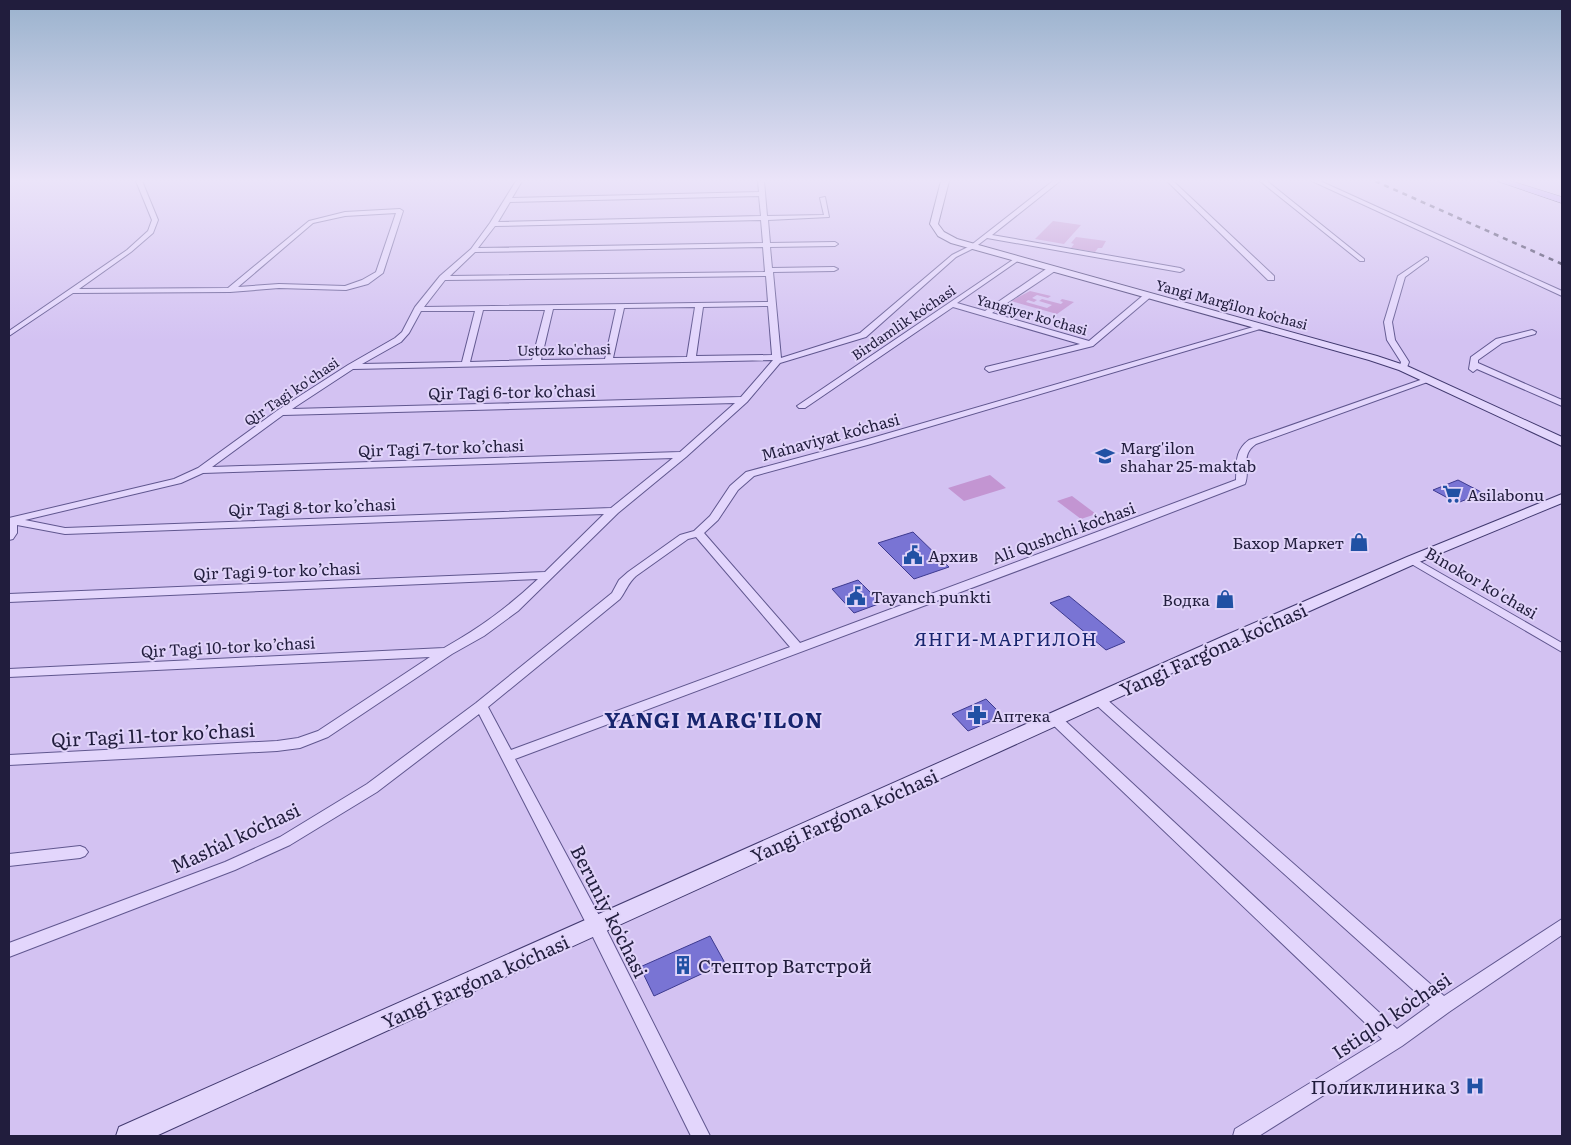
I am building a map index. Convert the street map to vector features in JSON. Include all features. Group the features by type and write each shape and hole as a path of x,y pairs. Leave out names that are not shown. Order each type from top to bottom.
{"main road":[{"name":"Yangi Margʻilon koʻchasi","path":"942,234 972,247 1263,327 1403,368 1562,442"},
{"name":"Yangi Fargʻona koʻchasi","path":"128,1136 1056,720 1230,640 1412,560 1562,498"}],"street":[{"path":"9,334 129,251 148,234"},
{"path":"230,290 296,234"},
{"path":"72,291 230,290 279,286 346,288 365,282 379,273 392,234"},
{"name":"Qir Tagi ko'chasi","path":"10,521 177,481 201,470 281,412 351,367 398,340 405,333 418,309 485,234"},
{"path":"765,234 777,359"},
{"path":"1226,234 1271,278"},
{"path":"1330,234 1362,260"},
{"path":"1431,234 1562,294"},
{"path":"986,236 1180,270"},
{"name":"Ustoz ko'chasi","path":"351,367 793,358 818,348 851,341 863,335 948,261 986,236"},
{"path":"473,250 835,244"},
{"name":"Birdamlik koʻchasi","path":"802,406 1017,259"},
{"path":"1403,368 1406,362 1391,340 1388,322 1402,276 1426,259"},
{"path":"444,278 769,272 834,268"},
{"path":"986,314 1052,269"},
{"name":"Yangiyer ko'chasi","path":"952,304 1090,344 1149,296"},
{"path":"418,309 772,304"},
{"path":"691,360 699,306"},
{"path":"608,362 620,307"},
{"path":"536,363 549,308"},
{"path":"465,365 479,309"},
{"name":"Maʻnaviyat koʻchasi","path":"481,706 616,596 623,582 632,574 684,537 698,533 714,518 734,488 750,474 878,440 1263,327"},
{"path":"1532,332 1499,341 1474,359 1474,367 1562,403"},
{"path":"989,369 1090,344"},
{"name":"Qir Tagi 11-tor koʼchasi","path":"9,760 277,746 300,743 323,734 480,633 514,608 614,511 683,455 744,400 777,359"},
{"name":"Ali Qushchi koʻchasi","path":"508,756 1241,482 1240,456 1244,447 1261,438 1429,380"},
{"name":"Qir Tagi 6-tor koʼchasi","path":"281,412 744,400"},
{"name":"Qir Tagi 7-tor koʼchasi","path":"201,470 683,455"},
{"name":"Qir Tagi 8-tor koʼchasi","path":"10,521 65,531 614,511"},
{"path":"9,537 12,533 10,521"},
{"path":"698,533 798,649"},
{"name":"Binokor ko'chasi","path":"1412,560 1562,648"},
{"name":"Qir Tagi 9-tor koʼchasi","path":"9,598 546,575"},
{"name":"Qir Tagi 10-tor koʼchasi","path":"9,673 448,652"},
{"path":"1099,700 1443,1006"},
{"name":"Beruniy koʻchasi","path":"481,706 596,926 701,1136"},
{"name":"Mashʻal koʻchasi","path":"9,950 230,866 285,841 372,788 481,706"},
{"path":"1056,720 1396,1040"},
{"path":"9,860 80,852"},
{"name":"Istiqlol koʻchasi","path":"1242,1136 1396,1040 1562,926"}],"shaded area":[{"path":"1040,234 1073,234 1064,244 1035,239"},
{"path":"1076,237 1106,241 1102,248 1098,248 1095,252 1071,248 1074,244 1071,243"},
{"path":"1030,291 1051,296 1048,298 1037,295 1032,298 1037,300 1034,302 1028,300 1026,302 1047,308 1052,305 1039,301 1042,299 1061,304 1063,302 1060,301 1062,299 1074,302 1057,314 1011,301"},
{"path":"990,475 1006,488 964,501 948,488"},
{"path":"1072,496 1096,514 1081,519 1057,501"}],"building":[{"path":"1458,480 1483,493 1457,503 1433,490"},
{"name":"Архив","path":"913,532 949,567 914,579 878,543"},
{"name":"Tayanch punkti","path":"858,580 881,603 854,613 832,589"},
{"path":"1069,596 1125,642 1106,650 1050,603"},
{"name":"Аптека","path":"986,699 1003,716 968,731 952,714"},
{"name":"Стептор Ватстрой","path":"710,936 725,963 654,996 640,967"}],"railway":[{"path":"1495,234 1562,264"}],"place":[{"name":"Marg'ilon shahar 25-maktab","path":"1105,456"},
{"name":"Asilabonu","path":"1452,494"},
{"name":"Бахор Маркет","path":"1359,542"},
{"name":"Архив","path":"913,555"},
{"name":"Tayanch punkti","path":"856,596"},
{"name":"Водка","path":"1225,599"},
{"name":"Аптека","path":"977,715"},
{"name":"Стептор Ватстрой","path":"683,965"},
{"name":"Поликлиника 3","path":"1475,1086"}],"district":[{"name":"ЯНГИ-МАРГИЛОН","path":"1006,638"},
{"name":"YANGI MARG'ILON","path":"714,718"}]}
